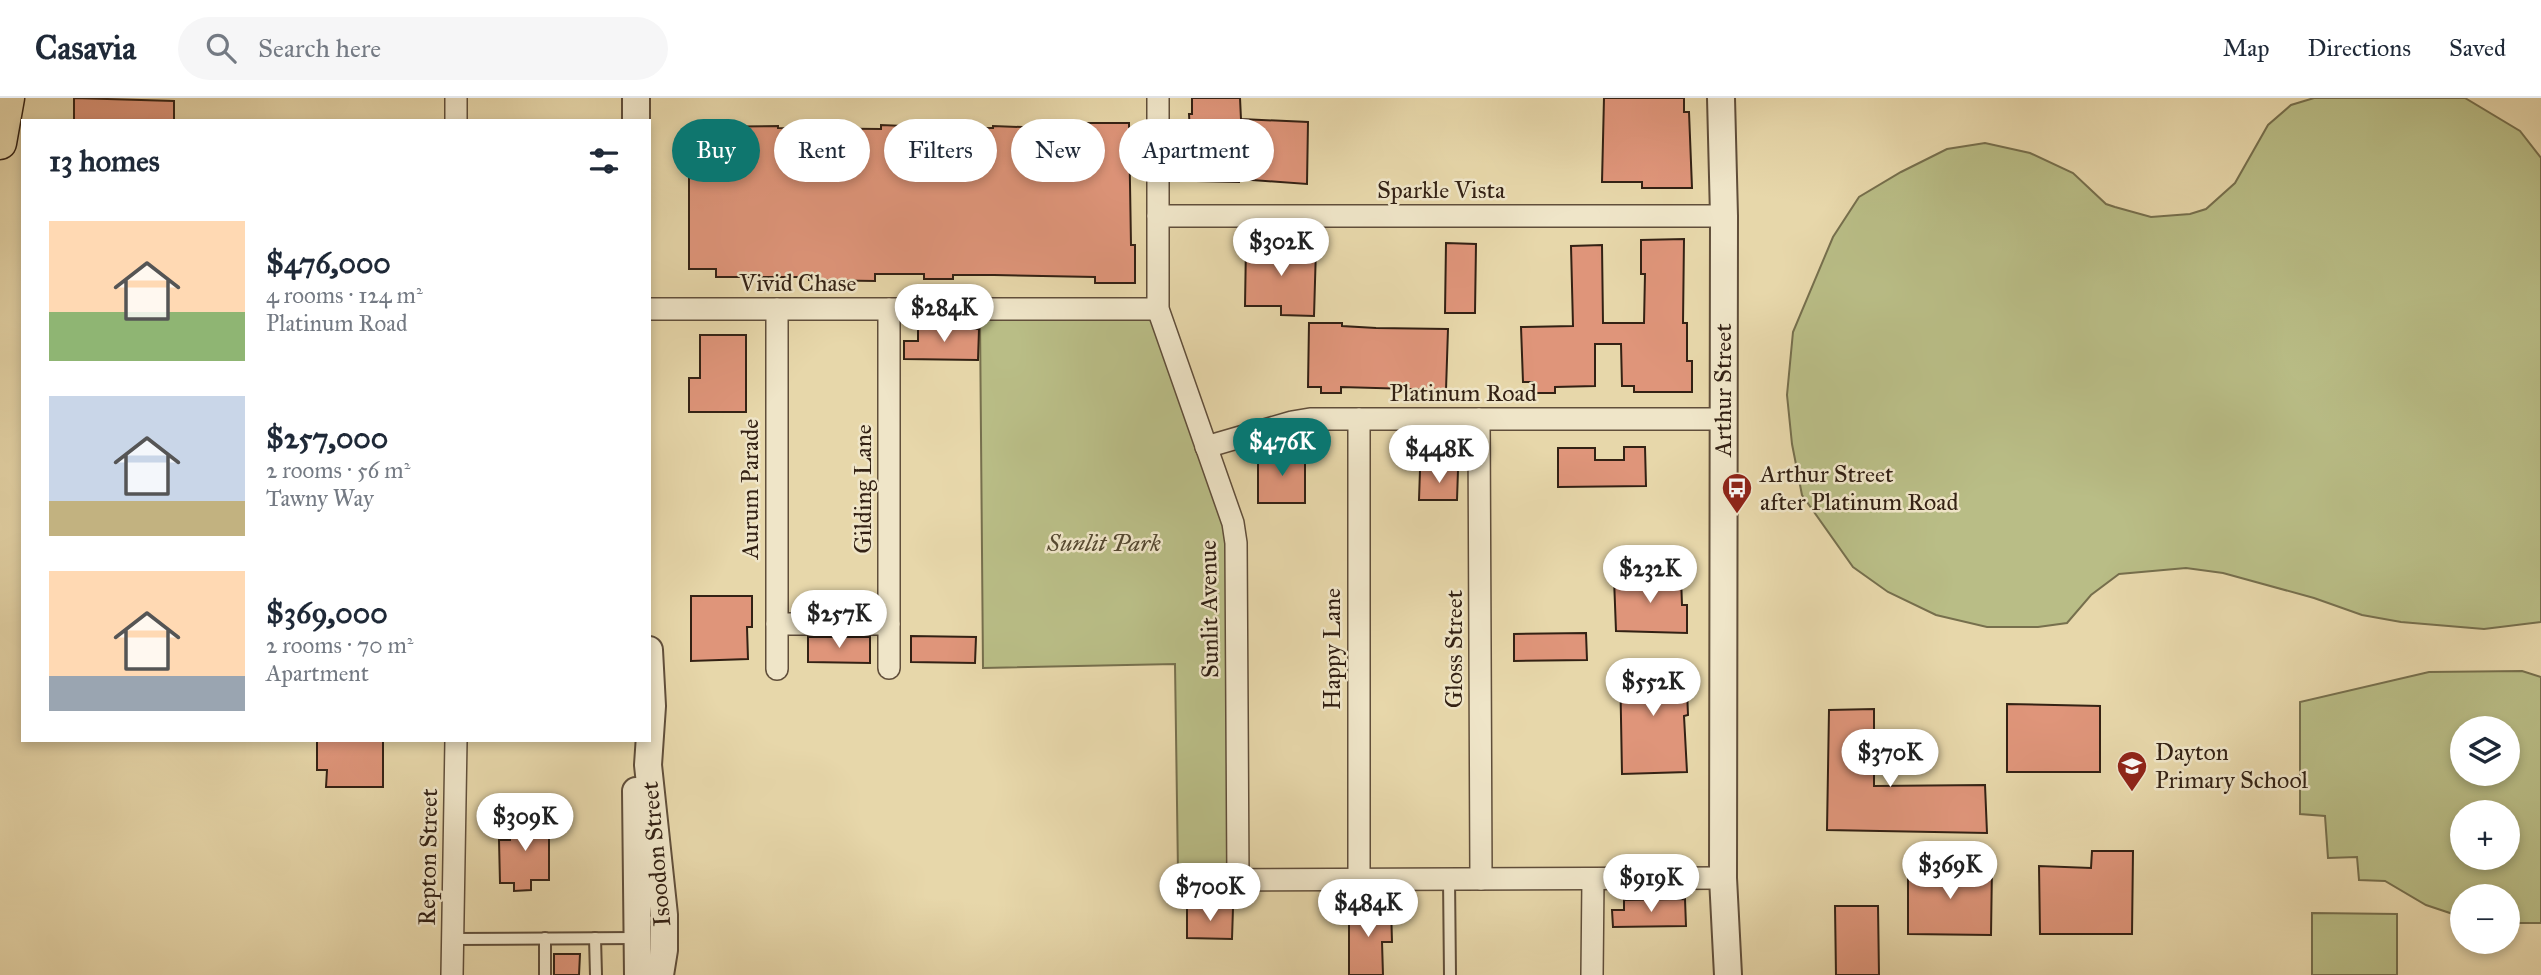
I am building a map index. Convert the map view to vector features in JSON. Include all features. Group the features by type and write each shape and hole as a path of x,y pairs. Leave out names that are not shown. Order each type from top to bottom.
{"main road":[{"path":"0,143 8,98"}],"street":[{"path":"456,98 456,119"},
{"path":"636,98 636,119"},
{"name":"Sunlit Avenue","path":"1158,98 1158,309 1233,523 1236,543 1238,880"},
{"name":"Arthur Street","path":"1721,98 1724,216 1723,878 1728,975"},
{"name":"Sparkle Vista","path":"1158,216 1724,216"},
{"name":"Vivid Chase","path":"651,309 1158,309"},
{"name":"Aurum Parade","path":"777,309 777,669"},
{"name":"Gilding Lane","path":"889,309 889,668"},
{"name":"Platinum Road","path":"1206,447 1292,422 1359,419 1723,419"},
{"name":"Happy Lane","path":"1359,419 1359,880"},
{"name":"Gloss Street","path":"1479,419 1481,879"},
{"path":"777,624 889,624"},
{"name":"Isoodon Street","path":"651,687 651,721"},
{"name":"Repton Street","path":"452,975 456,742"},
{"name":"Isoodon Street","path":"636,742 638,975"},
{"name":"Isoodon Street","path":"650,742 648,765 664,915 664,950 660,975"},
{"path":"1191,880 1723,878"},
{"path":"1592,975 1593,879"}],"lane":[{"path":"1449,879 1451,975"},
{"path":"453,939 637,937"},
{"path":"545,938 545,975"},
{"path":"595,938 596,975"}],"green space":[{"path":"2314,98 2465,98 2520,131 2541,158 2541,622 2484,629 2401,622 2362,615 2314,598 2223,573 2186,568 2119,574 2091,595 2067,623 2038,627 1987,627 1936,615 1888,592 1853,567 1802,495 1792,444 1787,395 1793,332 1833,237 1859,197 1947,149 1985,143 2030,153 2073,173 2106,204 2151,217 2190,214 2206,209 2235,183 2268,125 2291,105"},
{"name":"Sunlit Park","path":"980,319 1151,320 1227,524 1231,872 1178,872 1175,664 983,668"},
{"path":"2522,671 2541,677 2541,923 2520,923 2520,884 2450,884 2450,913 2426,905 2385,881 2359,880 2357,857 2328,858 2325,816 2300,814 2300,702 2429,672"},
{"path":"2312,913 2397,914 2397,975 2312,975"}],"building":[{"path":"74,98 174,101 174,119 74,119"},
{"path":"1192,98 1240,98 1241,119 1189,119 1189,114 1192,114"},
{"path":"1604,98 1684,98 1684,112 1689,112 1692,188 1642,188 1642,182 1602,182"},
{"path":"1274,120 1308,122 1307,184 1274,182"},
{"path":"1105,123 1119,123 1119,182 1130,182 1131,245 1135,245 1135,283 1095,283 1095,277 994,275 953,275 953,279 924,279 924,274 875,274 875,281 809,280 809,277 716,277 716,269 689,269 689,182 760,182 760,126 774,126 774,182 870,182 870,129 881,129 881,125 884,125 884,182 997,182 997,126 1011,127 1011,182 1105,182"},
{"path":"1684,239 1683,323 1687,323 1687,361 1692,361 1692,392 1634,392 1634,386 1622,386 1621,344 1595,344 1595,386 1555,387 1555,393 1535,393 1534,382 1523,382 1521,327 1573,326 1571,246 1602,245 1603,323 1644,323 1645,274 1641,274 1641,240"},
{"path":"1446,243 1476,244 1475,313 1445,313"},
{"path":"1246,244 1316,248 1314,316 1281,315 1281,306 1245,306"},
{"path":"1309,323 1342,323 1342,326 1376,328 1448,329 1446,390 1341,387 1341,393 1321,393 1321,387 1308,387"},
{"path":"918,327 979,329 978,360 904,359 904,341 918,341"},
{"path":"700,335 746,335 746,412 689,412 689,378 700,378"},
{"path":"1624,447 1645,447 1646,486 1558,487 1558,448 1595,448 1595,460 1624,460"},
{"path":"1258,453 1305,453 1305,503 1258,503"},
{"path":"1420,470 1458,470 1457,500 1419,500"},
{"path":"1681,577 1682,605 1687,605 1687,633 1616,631 1614,578"},
{"path":"691,596 752,596 752,627 747,627 748,659 691,661"},
{"path":"1586,633 1587,660 1514,661 1514,634"},
{"path":"911,636 976,637 975,663 911,662"},
{"path":"808,637 870,637 870,663 808,662"},
{"path":"1682,661 1683,690 1687,690 1688,715 1684,716 1687,772 1622,774 1620,663"},
{"path":"2007,704 2100,706 2100,772 2007,772"},
{"path":"1874,709 1874,786 1985,785 1987,833 1827,830 1829,710"},
{"path":"317,742 383,742 383,787 326,787 327,770 317,770"},
{"path":"510,819 549,819 549,880 531,880 531,890 514,891 514,883 500,883 499,840 510,840"},
{"path":"2092,851 2133,851 2132,934 2040,934 2039,866 2091,868"},
{"path":"1992,866 1991,935 1908,934 1908,868"},
{"path":"1685,899 1686,926 1613,927 1612,910 1624,910 1624,900"},
{"path":"1349,906 1391,906 1392,942 1382,942 1383,975 1349,975"},
{"path":"1835,906 1878,906 1879,975 1836,975"},
{"path":"1187,907 1233,908 1232,939 1187,938"},
{"path":"554,954 580,954 579,975 554,975"}],"place":[{"name":"Arthur Street after Platinum Road","path":"1737,515"},
{"name":"Dayton Primary School","path":"2132,793"}]}
